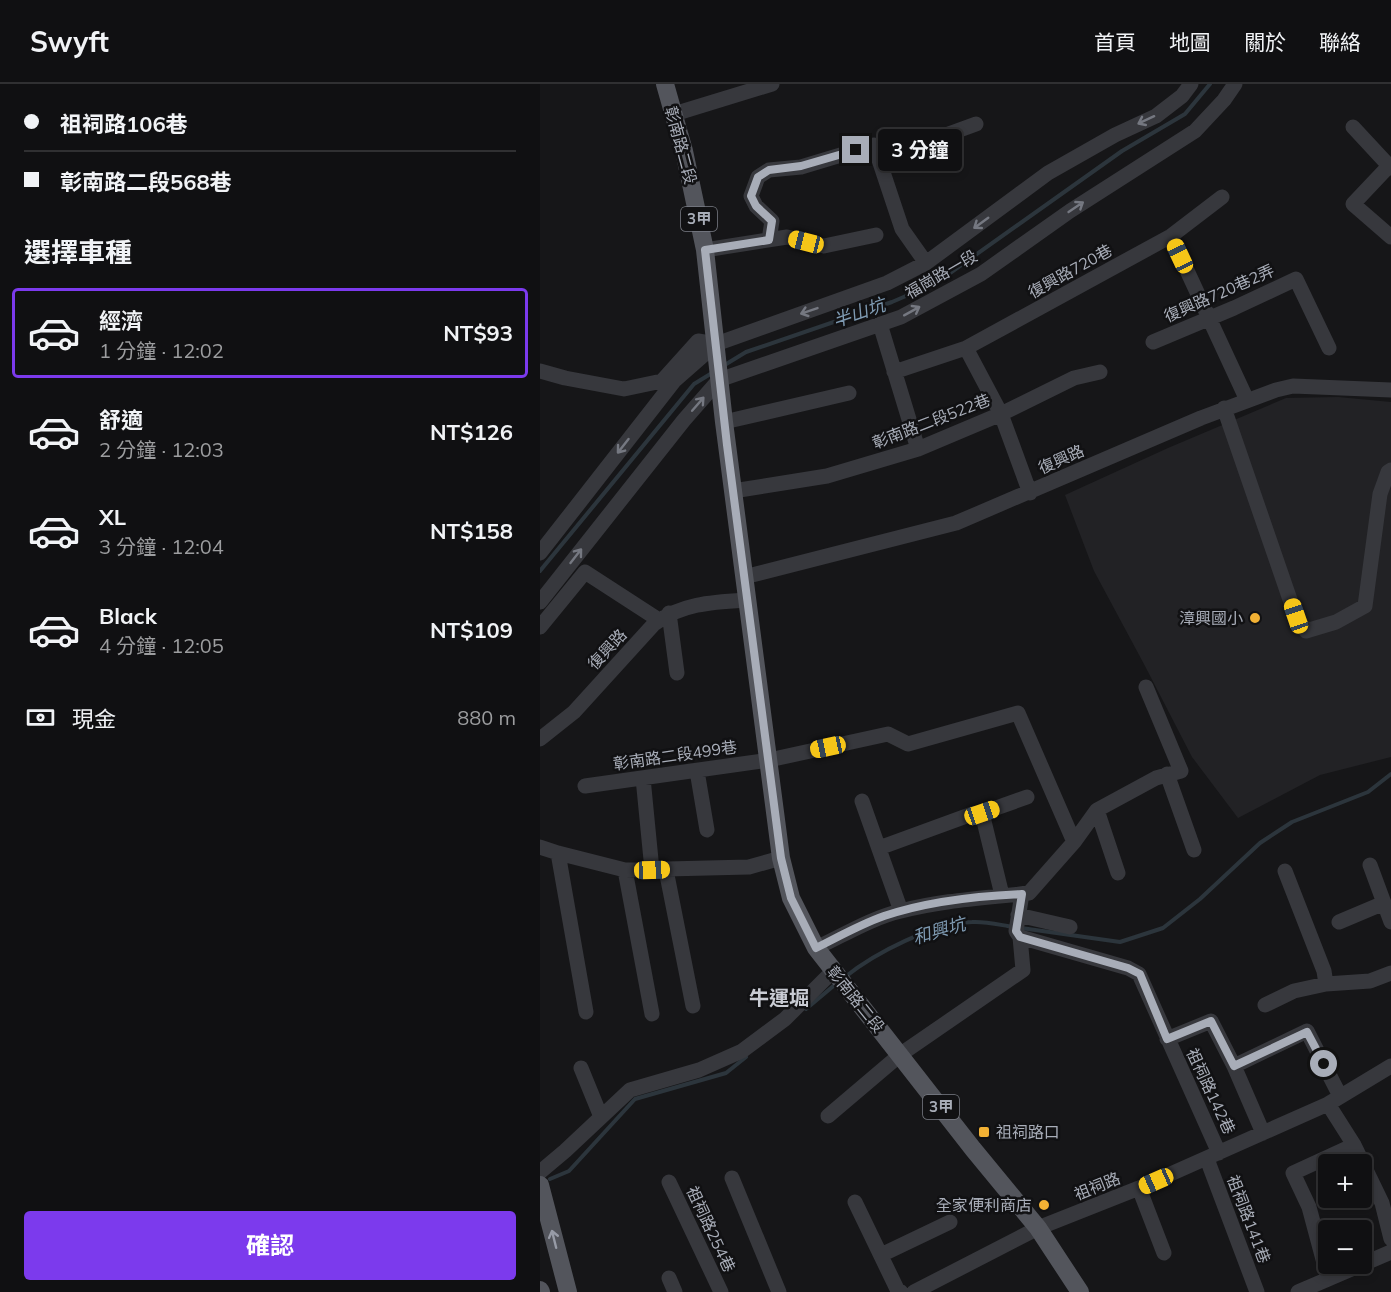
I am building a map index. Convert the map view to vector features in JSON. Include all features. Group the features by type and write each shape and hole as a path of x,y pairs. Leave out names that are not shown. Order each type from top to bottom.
{"main road":[{"name":"彰南路二段","path":"665,84 705,250 724,422 781,858 791,898 816,948 901,1054 972,1149 1038,1228 1080,1292"},
{"path":"540,1185 568,1292"}],"street":[{"path":"674,114 772,84"},
{"name":"福崗路一段","path":"540,553 675,380 718,363 926,264 1048,173 1115,135 1156,116 1182,96 1191,84"},
{"name":"福崗路一段","path":"540,602 684,420 718,363 901,317 981,274 1070,211 1195,131 1224,100 1235,84"},
{"path":"880,159 976,124"},
{"path":"1353,127 1390,167 1353,204 1391,237"},
{"path":"769,240 772,221 756,206 751,196 758,177 769,170 801,166 874,145 902,229 926,264"},
{"name":"復興路720巷","path":"894,372 966,348 1171,236 1222,197"},
{"path":"705,250 787,237 824,246 876,235"},
{"path":"1171,236 1247,400"},
{"name":"復興路720巷2弄","path":"1154,342 1296,279 1329,348"},
{"path":"880,324 918,449"},
{"path":"540,371 624,389 662,381 698,341 718,363"},
{"path":"966,348 1001,414 1030,493"},
{"name":"彰南路二段522巷","path":"733,491 827,477 918,449 1001,414 1074,378 1100,372"},
{"name":"復興路","path":"744,577 810,558 956,523 1224,408 1276,390 1293,386 1391,390"},
{"path":"724,422 849,393"},
{"path":"1224,408 1296,616 1306,631 1336,622 1365,606 1388,472 1391,470"},
{"path":"540,627 585,572 664,617 677,673"},
{"path":"664,617 689,606 748,600"},
{"name":"復興路","path":"540,739 573,712 664,617"},
{"path":"816,948 881,917 901,911 957,899 1029,893 1074,842 1097,810 1155,778 1181,771 1146,687"},
{"name":"彰南路二段499巷","path":"585,786 769,760 888,734 908,744 1018,713 1074,842"},
{"path":"697,771 707,830"},
{"path":"1167,774 1194,850"},
{"path":"643,778 659,870 693,1006"},
{"path":"879,848 972,814 982,813 1027,797"},
{"path":"862,801 901,911"},
{"path":"1097,810 1118,873"},
{"path":"982,813 1002,895"},
{"path":"540,846 558,853 625,870 749,867 781,858"},
{"path":"558,853 586,1012"},
{"path":"1370,865 1391,922"},
{"path":"625,870 652,1014"},
{"path":"1285,871 1324,971 1326,984"},
{"path":"828,1116 901,1054 1023,970 1018,934 1018,915 1022,894"},
{"path":"1339,922 1384,903"},
{"path":"1018,915 1070,927"},
{"name":"祖祠路142巷","path":"1018,934 1128,968 1140,974 1213,1156"},
{"path":"1265,1005 1294,991 1326,984 1370,981 1391,973"},
{"path":"540,1172 630,1090 699,1070 742,1051 838,977"},
{"path":"1167,1039 1211,1021 1234,1066 1263,1133"},
{"path":"1234,1066 1307,1032 1334,1100 1382,1203 1391,1239"},
{"name":"祖祠路","path":"914,1292 1038,1228 1140,1188 1334,1100 1391,1066"},
{"path":"581,1068 601,1117"},
{"path":"1328,1278 1309,1207 1293,1173 1354,1145"},
{"name":"祖祠路141巷","path":"1213,1156 1257,1292"},
{"path":"732,1178 779,1292"},
{"name":"祖祠路254巷","path":"669,1182 721,1292"},
{"path":"1140,1188 1164,1253"},
{"path":"855,1202 897,1289 901,1292"},
{"path":"881,1255 950,1222"},
{"path":"1298,1292 1391,1252"}],"shaded area":[{"name":"漳興國小","path":"1338,397 1391,402 1391,757 1320,775 1238,818 1192,757 1094,571 1065,495 1286,398"}],"waterway":[{"name":"半山坑","path":"723,366 746,352 892,302 936,283 1122,151 1185,114 1210,84"},
{"name":"半山坑","path":"540,571 694,384 712,373"},
{"name":"和興坑","path":"1021,928 1120,942 1163,928 1200,899 1260,843 1292,822 1368,792 1391,774"},
{"name":"和興坑","path":"845,977 888,949 940,928 977,922 1013,927"},
{"name":"和興坑","path":"806,1009 837,983"},
{"name":"和興坑","path":"550,1179 569,1171 635,1099 726,1073 746,1057"}],"place":[{"name":"漳興國小","path":"1255,618"},
{"name":"祖祠路口","path":"984,1132"},
{"name":"全家便利商店","path":"1044,1205"}],"district":[{"name":"牛運堀","path":"779,998"}],"route":[{"path":"856,150 801,166 769,170 758,177 751,196 756,206 772,221 769,240 705,250 727,445 781,858 791,898 802,922 816,948 881,917 901,911 957,899 1022,894 1016,931 1020,937 1088,955 1140,974 1167,1039 1211,1021 1234,1066 1307,1032 1324,1064"}]}
